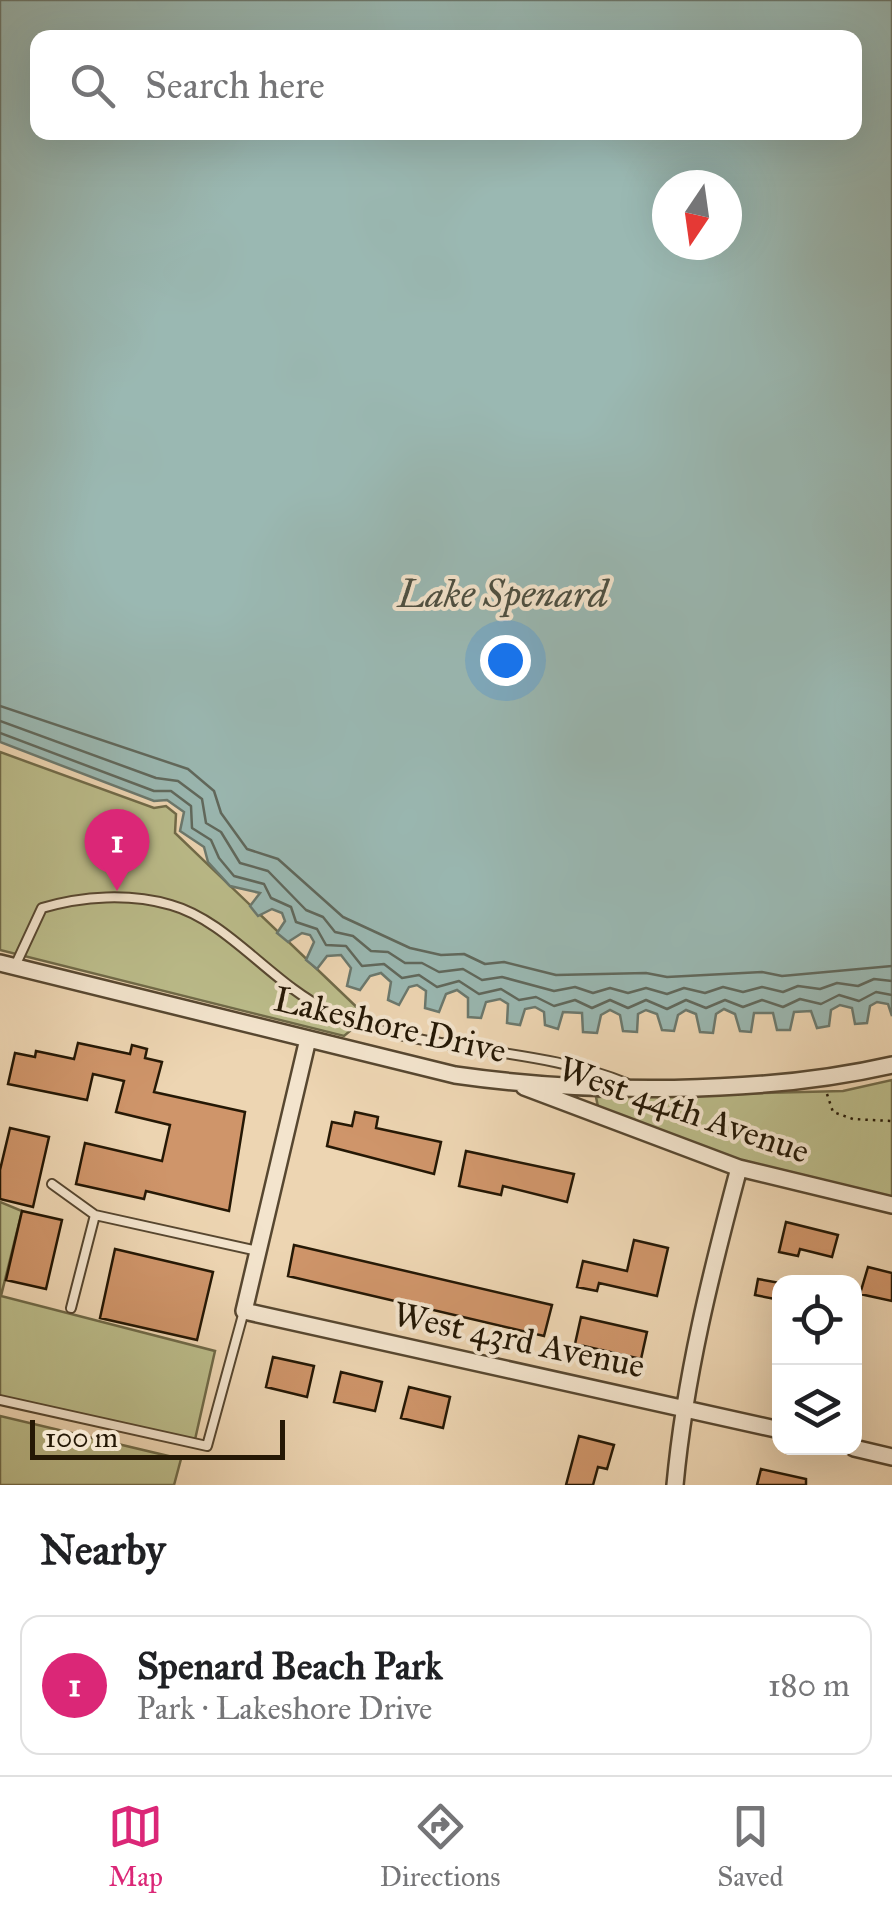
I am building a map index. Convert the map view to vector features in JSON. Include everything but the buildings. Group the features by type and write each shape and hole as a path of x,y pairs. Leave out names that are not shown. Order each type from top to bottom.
{"street":[{"name":"Lakeshore Drive","path":"7,964 455,1075 516,1084 768,1082 892,1065"},
{"path":"244,1311 308,1039"},
{"name":"West 44th Avenue","path":"516,1084 739,1168 892,1204"},
{"path":"674,1485 682,1406 700,1312 739,1168"},
{"name":"West 43rd Avenue","path":"244,1311 772,1428"},
{"path":"862,1450 892,1457"}],"lane":[{"path":"7,964 42,908 101,897 170,905 202,917 270,976 328,1011 378,1030 582,1065 635,1086"},
{"path":"52,1184 95,1215 258,1251"},
{"path":"70,1308 95,1215"},
{"path":"0,1400 207,1446 244,1311"}],"green space":[{"path":"0,752 154,808 166,806 176,814 175,833 367,1017 344,1036 0,950"},
{"path":"892,1080 892,1205 739,1168 598,1107 596,1097 843,1091"},
{"path":"0,1202 22,1211 1,1296 215,1351 194,1444 0,1396"},
{"path":"0,1416 181,1459 174,1485 0,1485"}],"water":[{"name":"Lake Spenard","path":"0,0 892,0 892,1016 888,1004 877,1002 870,1006 867,1023 855,1024 852,1008 840,1005 831,1010 829,1026 817,1028 811,1011 794,1012 790,1030 777,1030 773,1013 754,1013 751,1032 740,1031 735,1014 724,1009 716,1014 713,1033 700,1032 696,1014 686,1010 678,1015 674,1031 662,1030 657,1014 646,1010 638,1014 637,1032 623,1031 620,1015 610,1010 601,1015 597,1033 583,1032 582,1013 563,1012 558,1029 545,1025 544,1012 535,1007 525,1009 520,1025 507,1023 508,1004 500,999 486,1002 481,1018 468,1017 468,998 457,990 446,994 439,1012 425,1008 426,991 417,985 409,987 399,1005 388,1000 391,982 381,973 370,976 360,990 347,986 351,968 341,955 327,956 317,969 306,960 314,942 310,935 302,933 288,942 277,933 285,921 282,913 272,909 258,916 250,906 260,893 230,886 208,862 204,847 180,831 184,812 167,800 154,801 0,742"}],"place":[{"name":"Spenard Beach Park","path":"117,891"}]}
